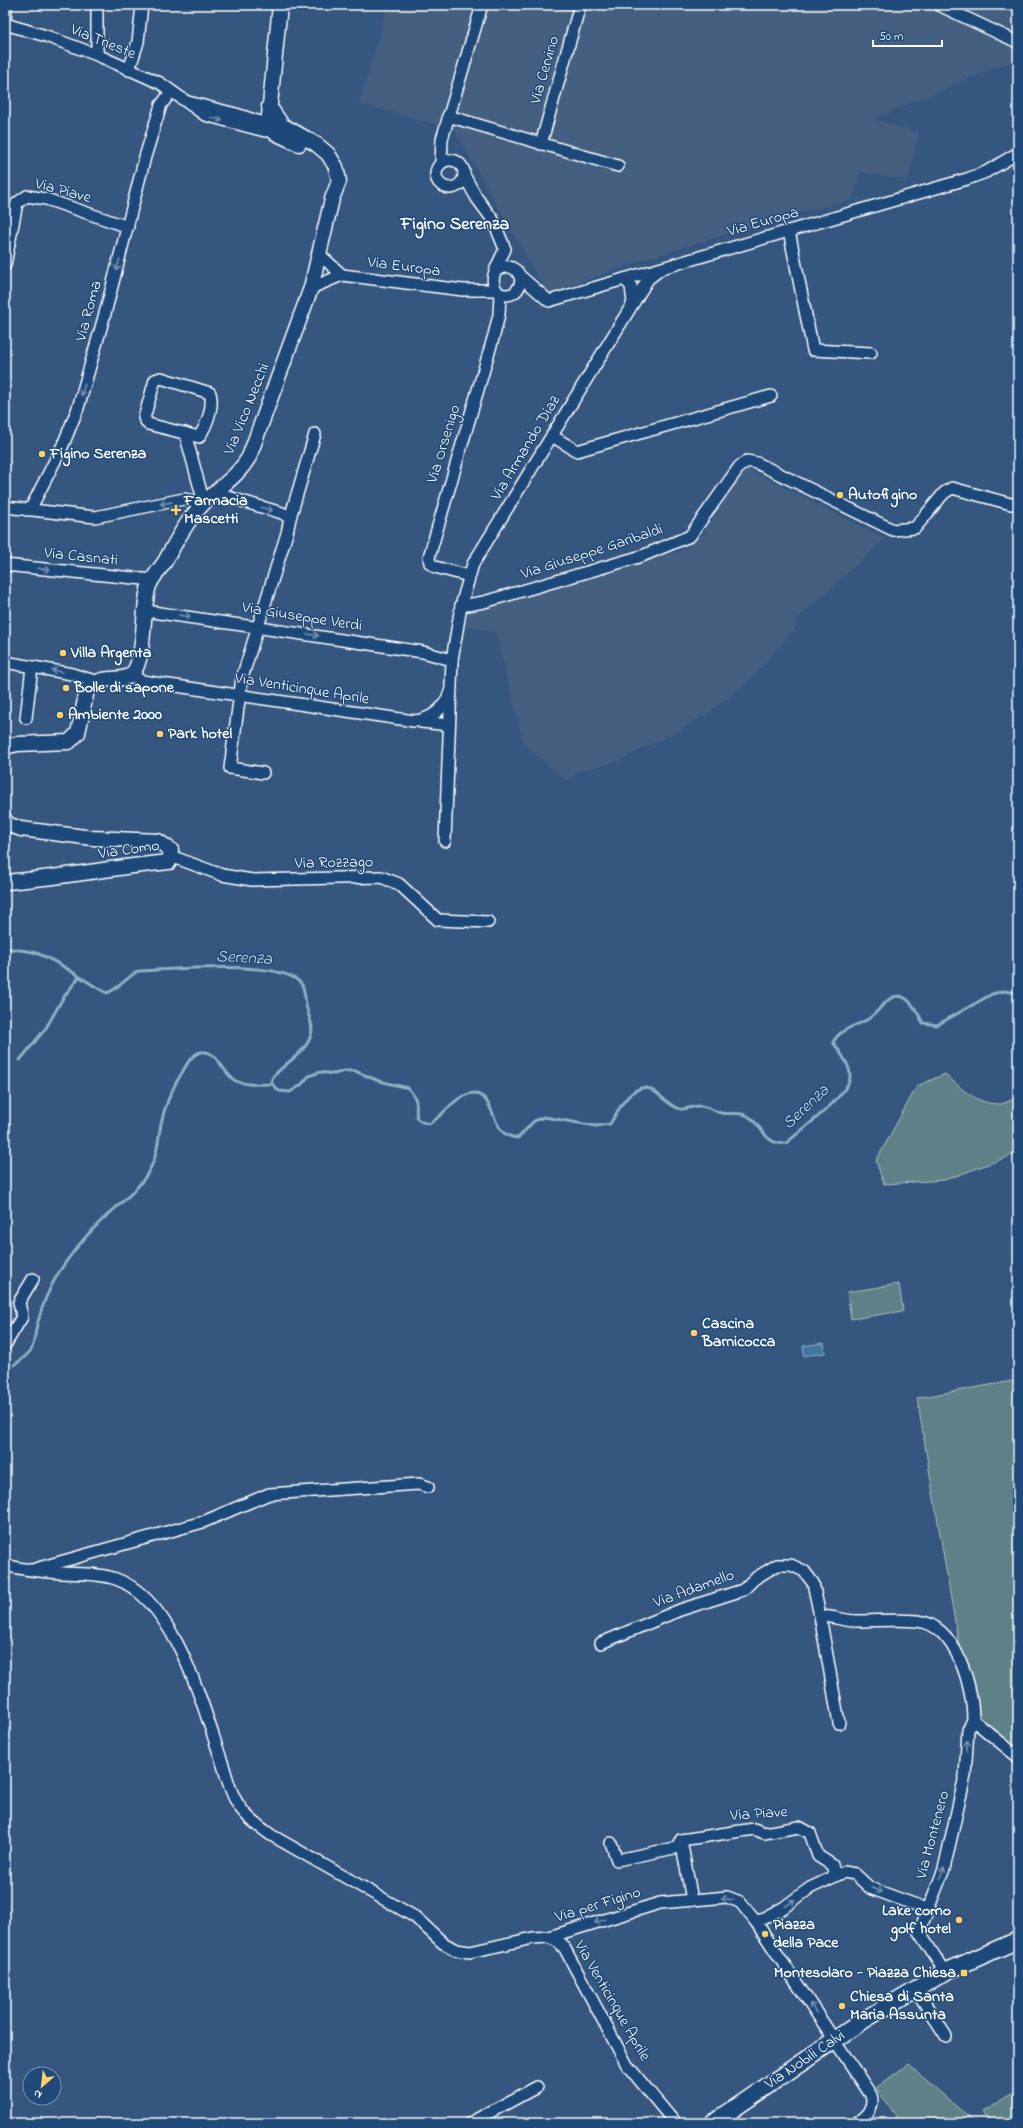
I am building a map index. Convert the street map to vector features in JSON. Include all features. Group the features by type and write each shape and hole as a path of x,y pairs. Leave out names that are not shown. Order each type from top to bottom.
{"main road":[{"name":"Via Nobili Calvi","path":"713,2123 862,2022 945,1972 1012,1944 1018,1930"}],"street":[{"path":"5,24 6,5"},
{"path":"98,5 98,55"},
{"path":"129,70 138,42 142,5"},
{"path":"271,120 280,5"},
{"path":"476,197 454,187 443,186 437,180 436,171 440,163 442,139 448,116 482,5"},
{"name":"Via Cervino","path":"541,144 580,5"},
{"path":"940,5 1015,41"},
{"name":"Via Trieste","path":"5,24 46,36 98,55 160,83 177,96 271,120"},
{"name":"Via Roma","path":"27,510 32,506 60,452 78,408 159,112 167,95 177,96"},
{"path":"448,116 618,166"},
{"name":"Via Vico Necchi","path":"131,675 136,668 149,586 194,514 204,503 242,470 249,457 311,288 332,199 339,181 336,167 322,148 271,120"},
{"name":"Via Vico Necchi","path":"271,120 322,159 331,176 332,199"},
{"path":"442,139 455,160 464,169 464,176 459,185 454,187"},
{"name":"Via Europa","path":"549,301 967,179 986,172 1018,153"},
{"path":"440,163 446,160 455,160"},
{"path":"464,176 476,197 493,220 505,249 517,272 519,288 498,315"},
{"name":"Via Piave","path":"6,252 17,203 27,196 46,200 128,227"},
{"path":"789,231 813,350 871,353"},
{"path":"496,283 505,249"},
{"path":"5,265 6,252"},
{"path":"319,254 342,275"},
{"path":"496,283 507,266 517,272 549,301"},
{"name":"Via Armando Diaz","path":"445,841 452,660 461,606 473,564 648,279 661,268"},
{"name":"Via Europa","path":"311,288 342,275 462,290 496,283"},
{"path":"624,279 631,286 633,303"},
{"path":"496,283 514,293 549,301"},
{"name":"Via Orsenigo","path":"469,576 435,567 430,563 429,557 498,315 496,283"},
{"path":"161,378 210,393 212,400 205,429 199,436 186,433 148,424 144,418 155,380 161,378"},
{"path":"552,436 577,451 771,396"},
{"path":"5,507 95,517 184,499 204,503 186,433"},
{"path":"263,773 230,768 239,695 242,678 287,533 315,434"},
{"name":"Via Giuseppe Garibaldi","path":"461,606 484,602 642,556 690,536 739,467 747,461 757,463 893,530 915,528 944,493 952,488 1012,504 1018,504"},
{"path":"219,490 228,497 282,513 290,518"},
{"name":"Via Casnati","path":"5,565 153,580"},
{"name":"Via Giuseppe Verdi","path":"146,611 423,652 452,660"},
{"path":"5,662 72,674 95,681 123,678 131,675"},
{"path":"26,718 32,667"},
{"name":"Via Venticinque Aprile","path":"131,675 142,680 414,721 425,720 433,716 447,700 452,686"},
{"path":"5,747 17,744 64,744 73,739 78,733 87,690 95,681"},
{"path":"414,721 449,725"},
{"name":"Via Como","path":"5,820 7,824 21,829 93,838 158,841 166,845 171,850 169,862 48,879 5,882"},
{"name":"Via Rozzago","path":"170,860 176,858 222,876 252,880 381,877 399,884 438,920 488,922"},
{"path":"5,1345 22,1317 19,1302 33,1279"},
{"path":"31,1570 203,1522 269,1494 419,1484 428,1487"},
{"name":"Via per Figino","path":"5,1565 31,1570 99,1575 116,1579 140,1592 152,1604 187,1664 235,1799 249,1819 271,1835 415,1917 443,1943 456,1950 470,1952 533,1938 549,1937 660,1903 727,1897 740,1902 756,1922 873,2099 874,2103 870,2111 857,2123"},
{"name":"Via Adamello","path":"601,1643 680,1610 743,1590 754,1579 777,1565 791,1566 804,1571 813,1582 839,1723"},
{"path":"820,1616 854,1621 919,1621 936,1627 949,1640 961,1658 973,1720 1018,1757"},
{"name":"Via Montenero","path":"945,1972 919,1932 944,1869 965,1776 968,1730 973,1720"},
{"name":"Via Piave","path":"611,1843 617,1860 679,1847 681,1840 754,1828 764,1833 799,1827 810,1833 818,1856 832,1865 840,1874"},
{"path":"681,1840 692,1900"},
{"path":"756,1922 783,1908 810,1888 840,1874 855,1874 870,1888 927,1909"},
{"name":"Via Venticinque Aprile","path":"549,1937 559,1942 565,1949 627,2064 675,2123"},
{"path":"916,1990 946,2036"},
{"path":"470,2123 537,2087"}],"shaded area":[{"path":"388,5 444,5 485,17 487,5 1018,5 1018,58 874,119 919,133 908,180 860,172 853,200 798,213 639,261 547,294 454,129 359,104"},
{"path":"748,469 885,539 799,617 794,630 748,682 708,713 673,734 614,763 580,770 566,781 524,744 495,632 465,626 469,606 682,551 704,533 739,478"},
{"path":"824,1343 825,1353 804,1356 803,1346"}],"green space":[{"path":"945,1074 970,1095 984,1102 1001,1104 1018,1097 1018,1153 945,1180 884,1184 876,1161 917,1086"},
{"path":"899,1284 903,1311 851,1319 847,1292"},
{"path":"1018,1380 1018,1755 973,1716 961,1658 917,1398"},
{"path":"908,2064 975,2123 901,2123 876,2088"},
{"path":"1018,2090 1018,2123 989,2123 982,2112"}],"waterway":[{"name":"Serenza","path":"5,948 32,952 46,957 64,966 107,993 115,989 138,971 199,968 251,968 273,971 291,977 303,987 306,1006 312,1025 312,1032 300,1053 272,1078 272,1084 279,1091 290,1092 301,1085 309,1076 320,1072 334,1074 345,1071 355,1071 379,1081 408,1088 416,1100 416,1116 420,1121 429,1124 456,1101 468,1094 475,1093 485,1099 500,1129 504,1133 518,1138 534,1121 544,1117 596,1126 610,1124 626,1099 635,1091 641,1088 646,1088 655,1092 680,1109 701,1106 721,1113 739,1113 748,1116 768,1138 779,1143 786,1143 833,1103 848,1085 850,1072 847,1063 833,1042 836,1037 844,1031 871,1017 892,997 904,997 917,1011 923,1023 937,1025 992,994 1004,991 1018,993"},
{"path":"20,1060 46,1028 63,998 79,977"},
{"path":"14,1365 22,1360 32,1348 44,1303 52,1284 63,1266 92,1230 138,1186 151,1168 155,1157 161,1124 169,1096 191,1058 198,1053 210,1053 215,1057 231,1078 236,1081 249,1084 272,1084"}],"place":[{"name":"Figino Serenza","path":"42,454"},
{"name":"Autofigino","path":"840,495"},
{"name":"Farmacia Mascetti","path":"176,510"},
{"name":"Villa Argenta","path":"63,653"},
{"name":"Bolle di sapone","path":"66,688"},
{"name":"Ambiente 2000","path":"60,715"},
{"name":"Park hotel","path":"160,734"},
{"name":"Cascina Barnicocca","path":"694,1333"},
{"name":"Lake como golf hotel","path":"959,1920"},
{"name":"Piazza della Pace","path":"765,1934"},
{"name":"Montesolaro - Piazza Chiesa","path":"964,1973"},
{"name":"Chiesa di Santa Maria Assunta","path":"842,2006"}],"district":[{"name":"Figino Serenza","path":"455,225"}]}
